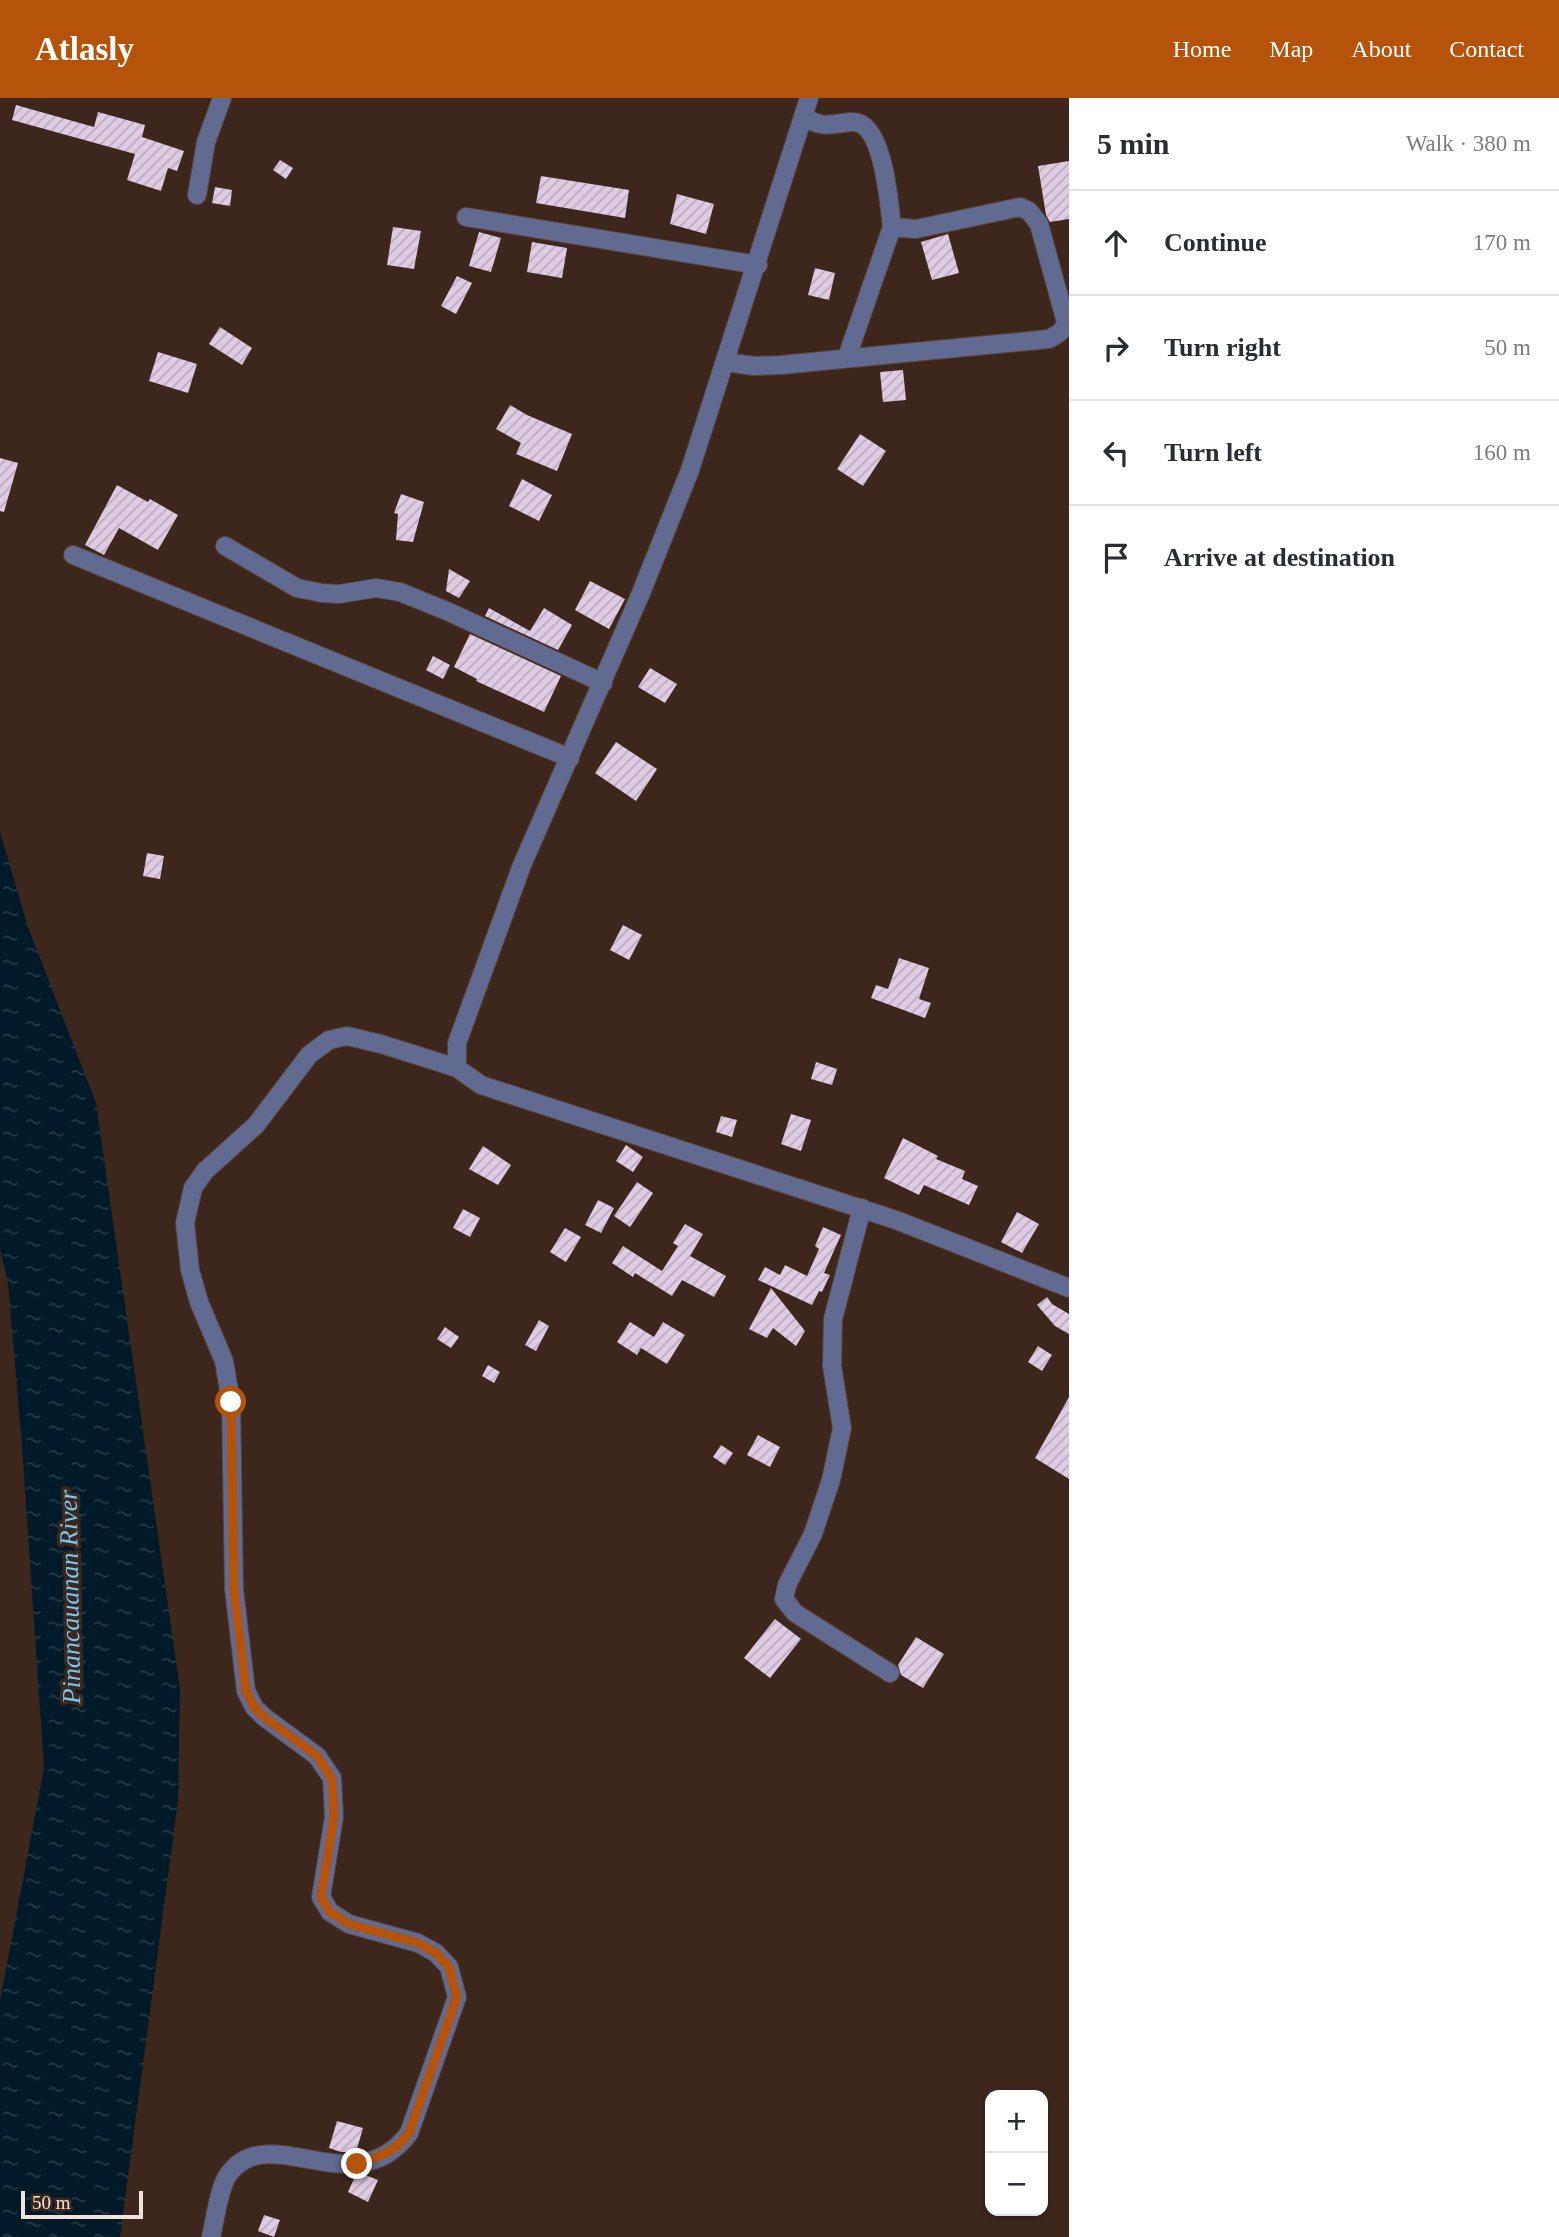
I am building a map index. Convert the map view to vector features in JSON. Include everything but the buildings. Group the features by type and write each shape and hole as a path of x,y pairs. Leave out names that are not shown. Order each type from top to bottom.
{"street":[{"path":"197,195 206,142 222,98"},
{"path":"457,1068 457,1043 522,866 603,683 690,470 810,98"},
{"path":"804,116 813,123 823,125 854,122 861,124 873,136 882,163 892,227 847,357"},
{"path":"726,362 754,366 781,365 1049,339 1061,333 1065,327 1066,321 1039,224 1029,211 1020,207 916,229 892,227"},
{"path":"466,217 758,265"},
{"path":"225,547 297,588 339,594 376,588 400,592 603,683"},
{"path":"73,555 570,758"},
{"path":"211,2237 226,2177 236,2165 249,2156 271,2152 333,2164 357,2164 384,2156 400,2145 409,2133 457,1997 449,1967 436,1953 418,1943 349,1924 330,1912 321,1897 334,1817 332,1779 317,1756 254,1707 246,1691 234,1589 231,1402 224,1361 199,1302 190,1270 185,1223 193,1188 205,1171 256,1125 309,1055 329,1040 347,1037 457,1068 481,1085 862,1208 1069,1288"},
{"path":"862,1208 833,1319 832,1366 842,1428 831,1480 816,1523 787,1585 784,1600 795,1613 890,1673"}],"water":[{"name":"Pinancauanan River","path":"0,832 28,927 96,1103 180,1689 178,1801 120,2237 0,2237 0,2001 44,1768 22,1446 8,1283 0,1248"}],"route":[{"path":"231,1402 234,1589 246,1691 254,1707 317,1756 332,1779 334,1817 321,1897 330,1912 349,1924 418,1943 436,1953 449,1967 457,1997 409,2133 400,2145 384,2156 357,2164"}]}
